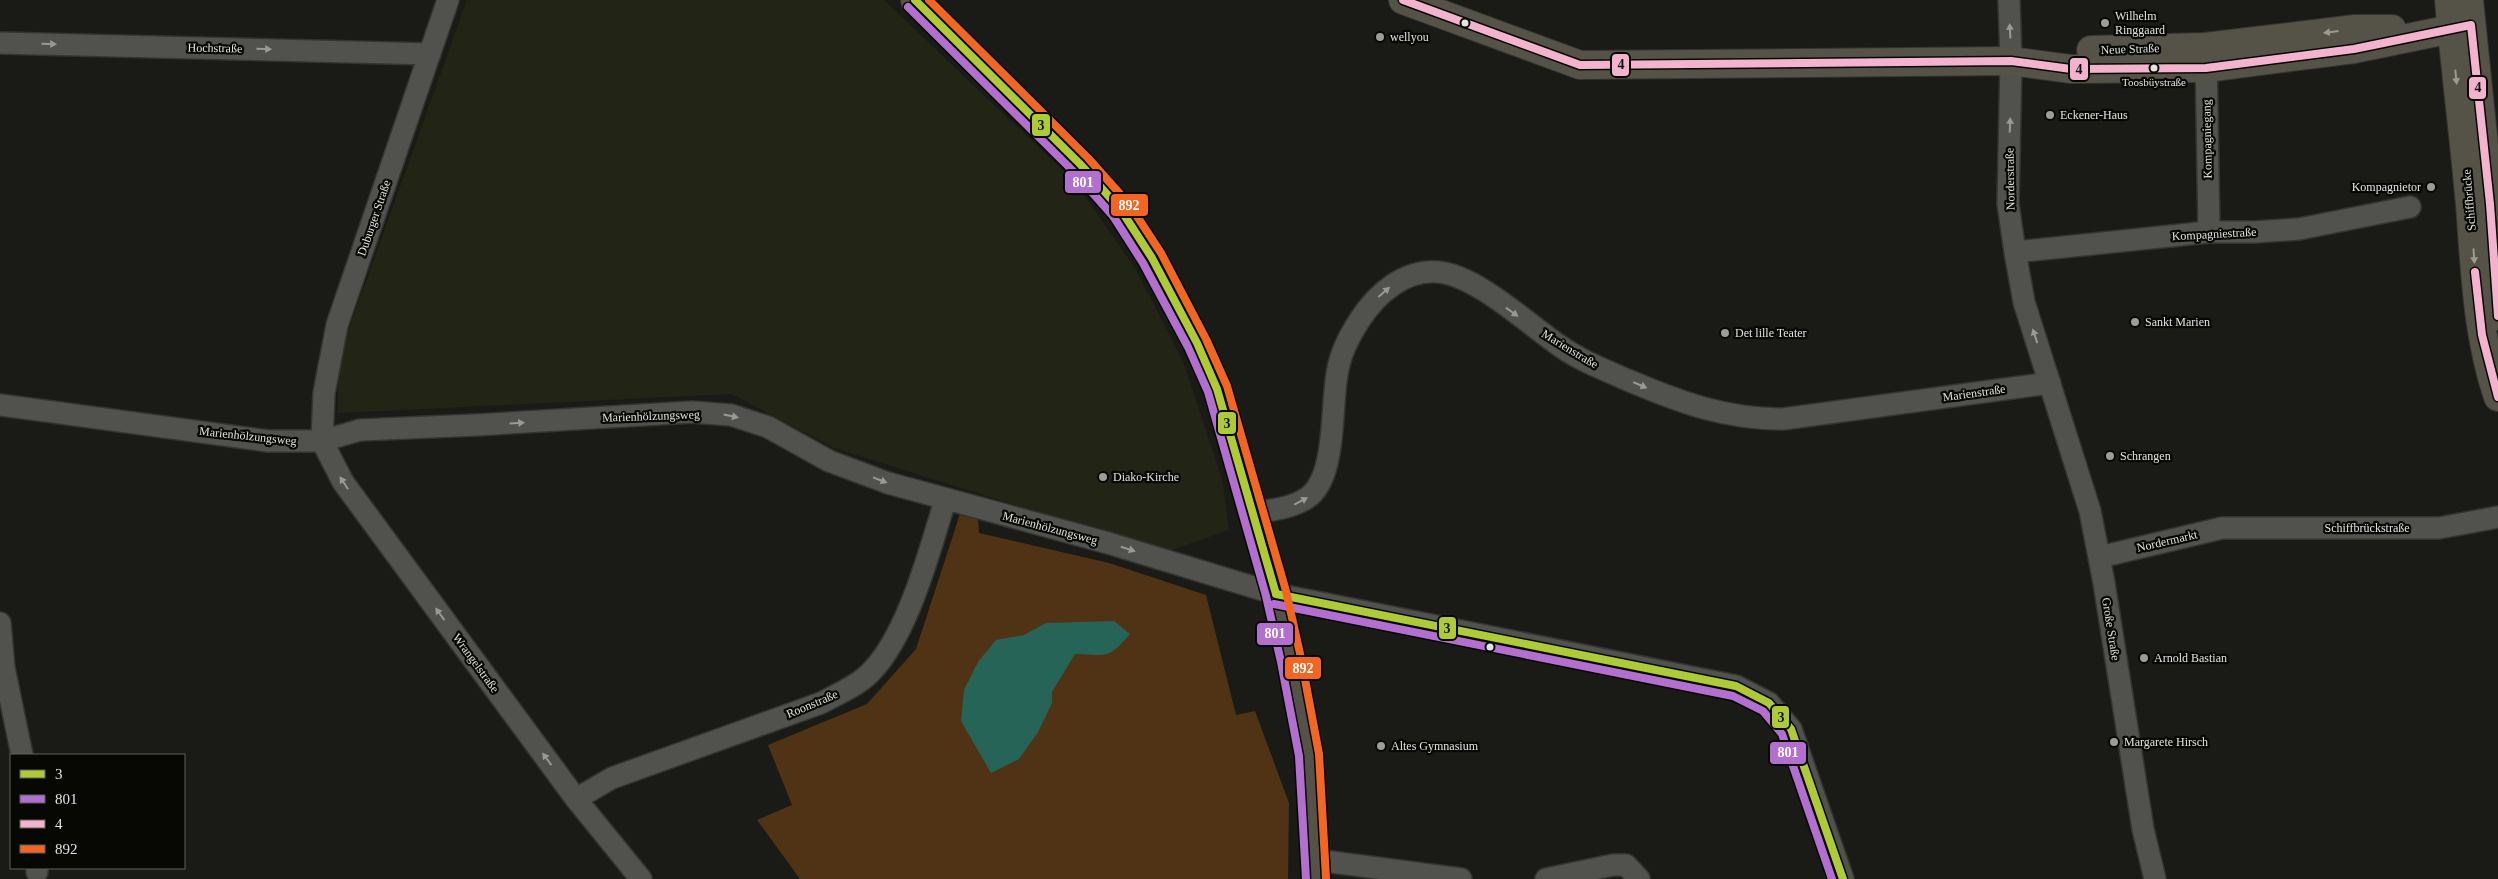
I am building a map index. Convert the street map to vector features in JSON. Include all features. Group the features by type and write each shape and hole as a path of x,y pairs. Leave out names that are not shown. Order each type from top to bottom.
{"main road":[{"path":"915,0 1081,165 1120,210 1152,258 1197,343 1218,389 1276,594 1309,755 1316,870"},
{"path":"1403,0 1580,65 2011,61"},
{"name":"Schiffbrücke","path":"2449,0 2464,18 2490,204 2498,316"},
{"name":"Neue Straße","path":"2011,61 2071,69 2206,57 2355,29 2464,18"},
{"name":"Schiffbrücke","path":"2464,18 2470,204 2478,314 2487,365 2498,397"}],"street":[{"name":"Duburger Straße","path":"322,441 324,393 337,324 448,0"},
{"name":"Norderstraße","path":"2009,0 2011,61 2008,204 2024,302 2050,383"},
{"name":"Hochstraße","path":"0,43 430,54"},
{"name":"Kompagniegang","path":"2206,57 2209,232"},
{"name":"Kompagniestraße","path":"2016,252 2209,232 2299,229 2410,207"},
{"name":"Marienstraße","path":"1254,513 1292,506 1309,497 1322,482 1329,462 1332,401 1338,368 1347,342 1360,320 1378,298 1396,282 1419,273 1439,272 1456,276 1473,284 1562,347 1604,370 1681,403 1730,416 1755,419 1783,419 2050,383"},
{"name":"Große Straße","path":"2050,383 2090,511 2100,557 2133,772 2155,879"},
{"name":"Marienhölzungsweg","path":"0,405 268,441 322,441 360,430 468,426 692,412 731,416 768,428 829,461 888,483 945,501 1108,544 1276,594 1736,686 1769,703 1791,729 1843,879"},
{"name":"Wrangelstraße","path":"322,441 343,482 576,798 641,879"},
{"name":"Roonstraße","path":"576,798 612,778 821,703 850,688 870,673 892,644 907,614 945,501"},
{"name":"Schiffbrückstraße","path":"2235,528 2439,528 2498,517"},
{"name":"Nordermarkt","path":"2100,557 2222,528 2235,528"},
{"path":"0,623 4,668 22,754"},
{"path":"1546,879 1613,865 1632,872"},
{"path":"1316,870 1461,879"}],"shaded area":[{"path":"467,0 884,0 1074,181 1135,268 1183,361 1222,479 1229,530 1166,552 834,448 732,394 338,413 338,360"},
{"path":"960,514 978,518 979,533 1109,563 1206,595 1236,715 1255,711 1289,803 1288,879 800,879 757,820 792,805 768,745 867,704 916,649"},
{"path":"1114,621 1130,634 1116,648 1106,654 1075,654 1052,692 1052,703 1038,732 1019,759 991,773 961,721 964,690 978,662 996,640 1024,635 1046,623"}],"transit line":[{"name":"3","path":"915,0 1081,165 1121,210 1152,258 1197,343 1217,389 1276,594"},
{"name":"892","path":"929,0 1088,158 1129,204 1161,253 1206,339 1227,386 1286,591 1301,658 1319,754 1326,878"},
{"name":"4","path":"1403,0 1580,65 2011,61 2071,69 2206,68 2354,49 2471,25 2490,204 2498,316"},
{"name":"801","path":"908,7 1074,172 1113,216 1143,263 1188,347 1208,392 1266,596 1281,662 1299,756 1306,879"},
{"name":"4","path":"2475,272 2482,335 2498,397"},
{"name":"3","path":"1276,594 1736,686 1769,703 1791,729 1843,879"},
{"name":"801","path":"1274,604 1733,696 1763,711 1782,734 1832,879"}],"place":[{"name":"Wilhelm Ringgaard","path":"2105,23"},
{"name":"wellyou","path":"1380,37"},
{"name":"Toosbüystraße","path":"2154,68"},
{"name":"Eckener-Haus","path":"2050,115"},
{"name":"Kompagnietor","path":"2431,187"},
{"name":"Sankt Marien","path":"2135,322"},
{"name":"Det lille Teater","path":"1725,333"},
{"name":"Schrangen","path":"2110,456"},
{"name":"Diako-Kirche","path":"1103,477"},
{"name":"Arnold Bastian","path":"2144,658"},
{"name":"Margarete Hirsch","path":"2114,742"},
{"name":"Altes Gymnasium","path":"1381,746"}]}
